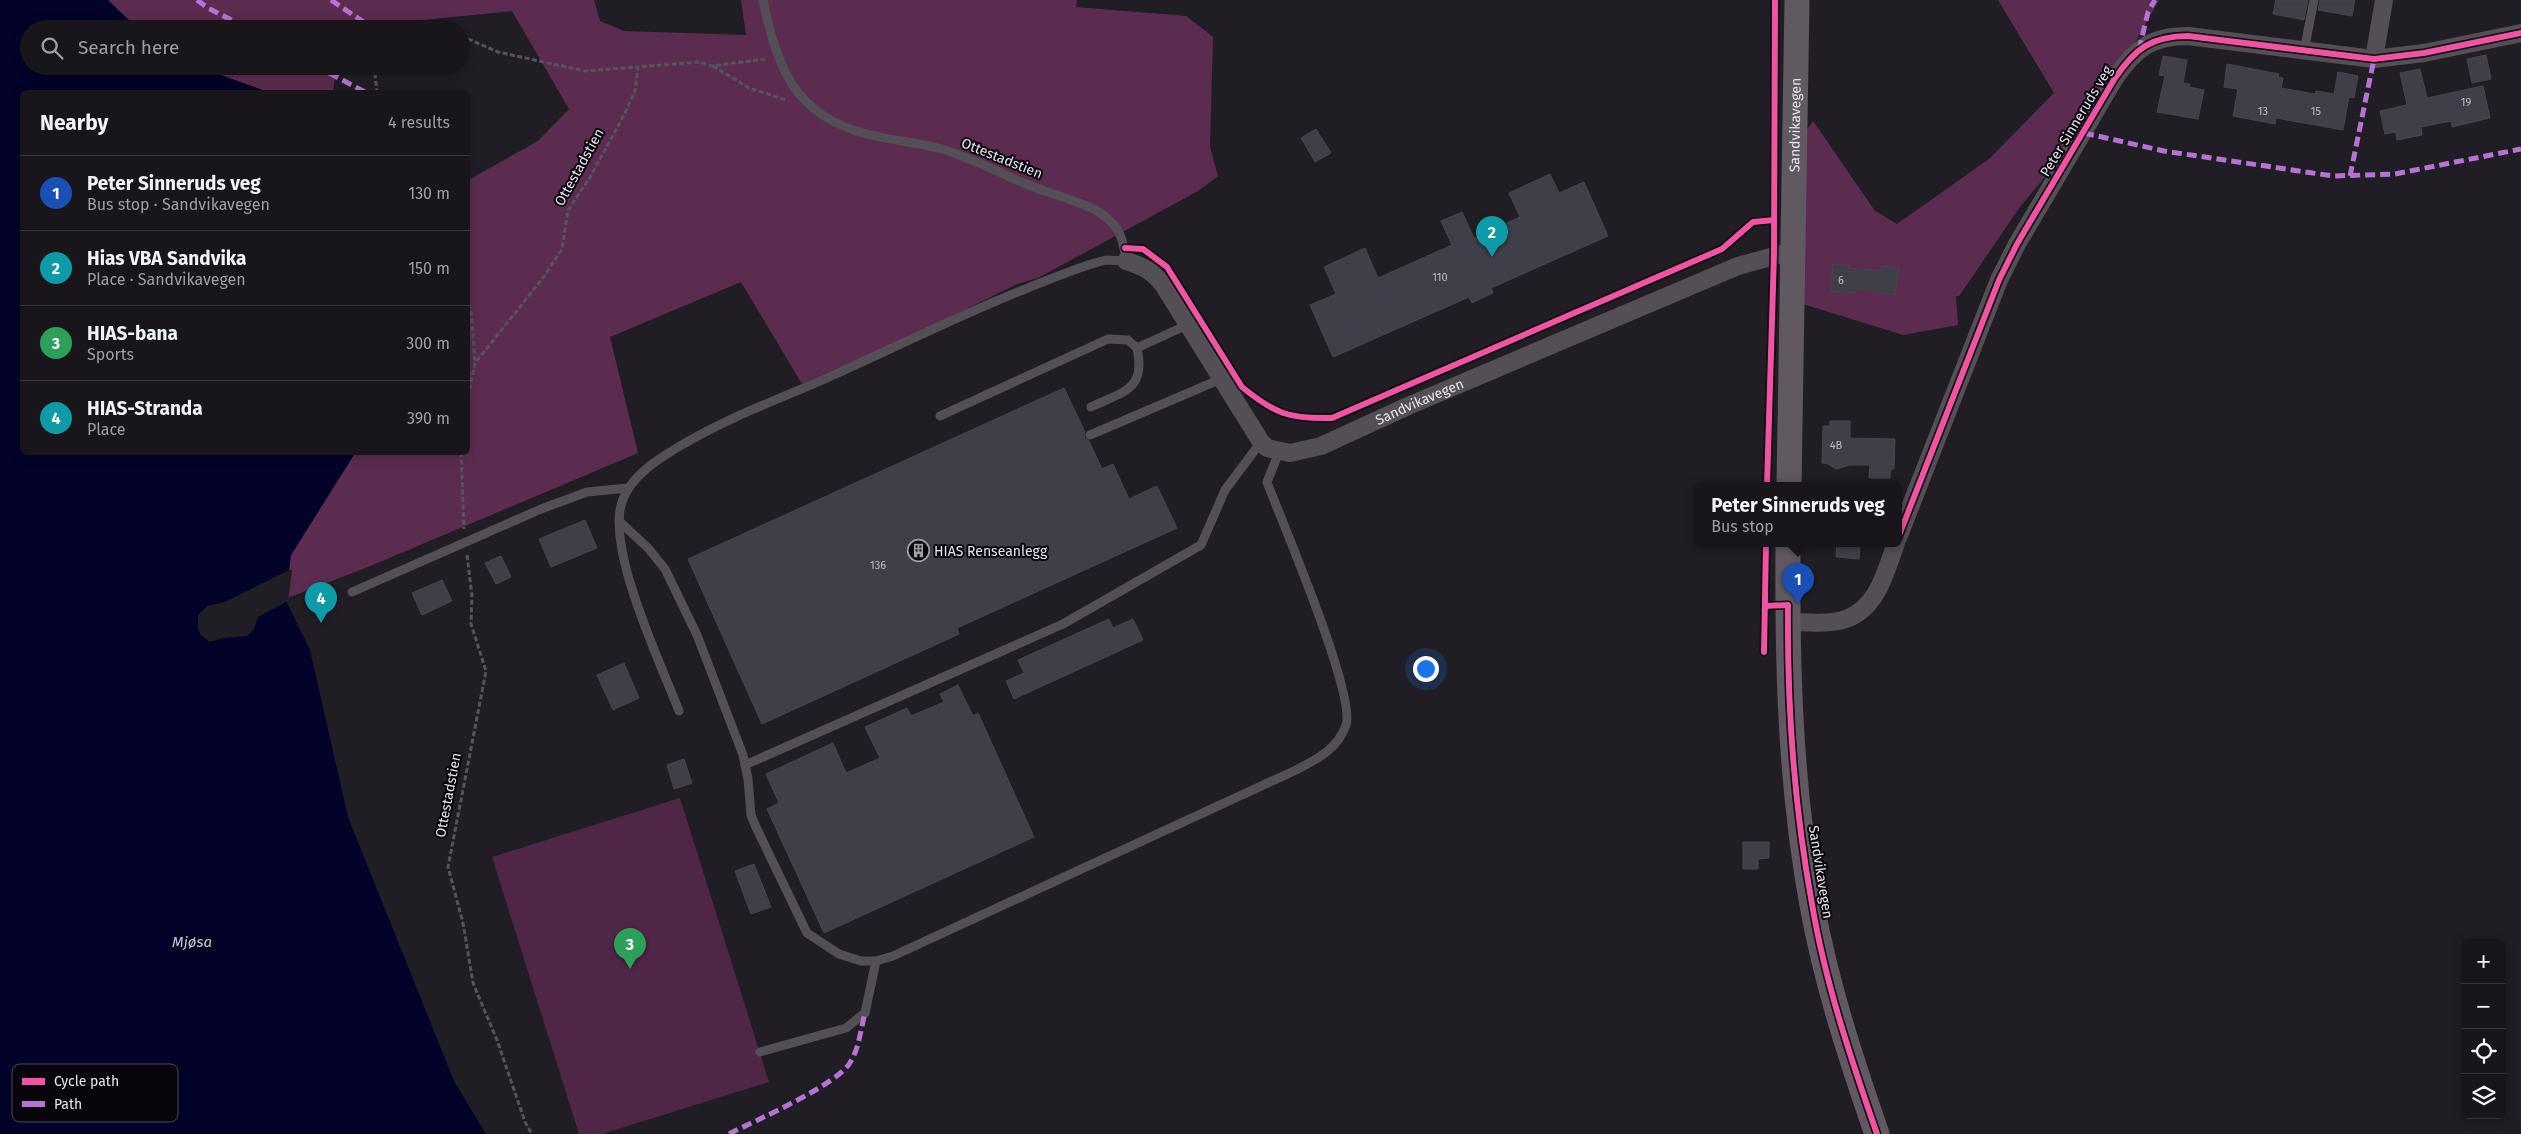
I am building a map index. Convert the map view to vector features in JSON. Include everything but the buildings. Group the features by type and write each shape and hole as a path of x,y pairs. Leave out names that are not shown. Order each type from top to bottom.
{"main road":[{"name":"Sandvikavegen","path":"1789,482 1797,0"},
{"name":"Sandvikavegen","path":"1788,547 1791,723 1795,778 1812,906 1842,1023 1877,1134"}],"street":[{"path":"2374,59 2384,0"},
{"name":"Peter Sinneruds veg","path":"1902,528 1999,280 2053,182 2115,78 2131,56 2162,38 2174,36 2201,36 2304,52 2374,59 2424,53 2521,33"},
{"name":"Sandvikavegen","path":"1279,452 1290,453 1321,446 1408,406 1738,266 1793,251"},
{"path":"1126,262 1141,265 1158,278 1189,324 1261,442 1267,448 1279,452"},
{"path":"1788,622 1834,621 1847,619 1859,612 1873,598 1894,547"}],"lane":[{"name":"Ottestadstien","path":"763,0 778,56 793,86 811,107 830,121 847,128 943,149 1094,209 1106,216 1118,231 1124,241 1126,262"},
{"path":"2304,52 2314,0"},
{"path":"679,711 634,593 624,559 619,521 621,503 628,488 640,474 659,459 717,426 1053,277 1106,260 1126,262"},
{"path":"1137,348 1189,324"},
{"path":"940,416 1108,339 1128,340 1137,348 1140,363 1139,375 1133,386 1092,407"},
{"path":"1090,435 1221,379"},
{"path":"745,765 1063,624 1201,545 1225,490 1261,442"},
{"path":"619,521 648,548 665,569 675,586 721,692 745,765 755,825 807,933 839,954 861,961 876,961 893,956 1288,774 1320,758 1337,743 1346,724 1345,699 1318,613 1267,482 1279,452"},
{"path":"352,592 466,540 588,492 628,488"},
{"path":"760,1052 846,1028 865,1013 876,961"}],"path":[{"path":"470,40 498,52 585,71 700,62 712,66 749,88 811,107"},
{"path":"712,66 757,61 778,56"},
{"path":"375,75 377,90"},
{"path":"470,309 475,363"}],"shaded area":[{"path":"108,0 594,0 600,21 624,31 746,35 741,0 1077,0 1076,7 1186,16 1213,37 1210,147 1218,176 1198,191 1038,278 1017,284 916,334 802,384 741,282 610,337 638,453 368,567 285,599 291,555 354,455 470,455 470,179 538,141 569,109 512,11 422,20 129,20"},
{"path":"1998,0 2159,0 2091,121 2020,207 1959,296 1956,296 1958,325 1903,335 1803,304 1797,144 1813,121 1875,211 1897,224 1989,159 2054,93"},
{"path":"221,75 335,75 333,90 262,90"},
{"path":"680,798 769,1082 602,1134 579,1134 492,857"}],"water":[{"name":"Mjøsa","path":"0,0 108,0 129,20 20,20 20,75 221,75 262,90 20,90 20,455 354,455 291,555 285,599 310,650 348,817 454,1081 486,1134 0,1134"}],"pier":[{"path":"292,570 288,601 258,617 254,629 247,636 223,638 210,642 201,635 198,629 198,615 207,606 225,602"}],"marked path":[{"path":"197,0 231,20"},
{"path":"331,0 361,20"},
{"path":"2139,50 2148,12 2155,0"},
{"path":"2350,176 2374,59"},
{"path":"333,75 361,90"},
{"path":"2084,133 2164,151 2333,176 2395,174 2521,149"},
{"path":"729,1134 815,1091 844,1070 856,1050 865,1013"}],"cycle path":[{"path":"1767,482 1774,254 1775,0"},
{"path":"1902,528 1999,280 2017,244 2115,78 2137,52 2145,46 2164,38 2188,36 2374,59 2424,53 2521,33"},
{"path":"1125,248 1143,249 1167,267 1242,387 1264,403 1283,413 1293,416 1332,418 1722,249 1753,222 1774,220"},
{"path":"1764,652 1766,547"},
{"path":"1765,606 1788,605 1790,718 1796,793 1817,933 1848,1049 1877,1134"}],"place":[{"name":"Hias VBA Sandvika","path":"1492,257"},
{"name":"HIAS Renseanlegg","path":"918,551"},
{"name":"Peter Sinneruds veg","path":"1798,604"},
{"name":"HIAS-Stranda","path":"321,623"},
{"name":"HIAS-bana","path":"630,969"}]}
